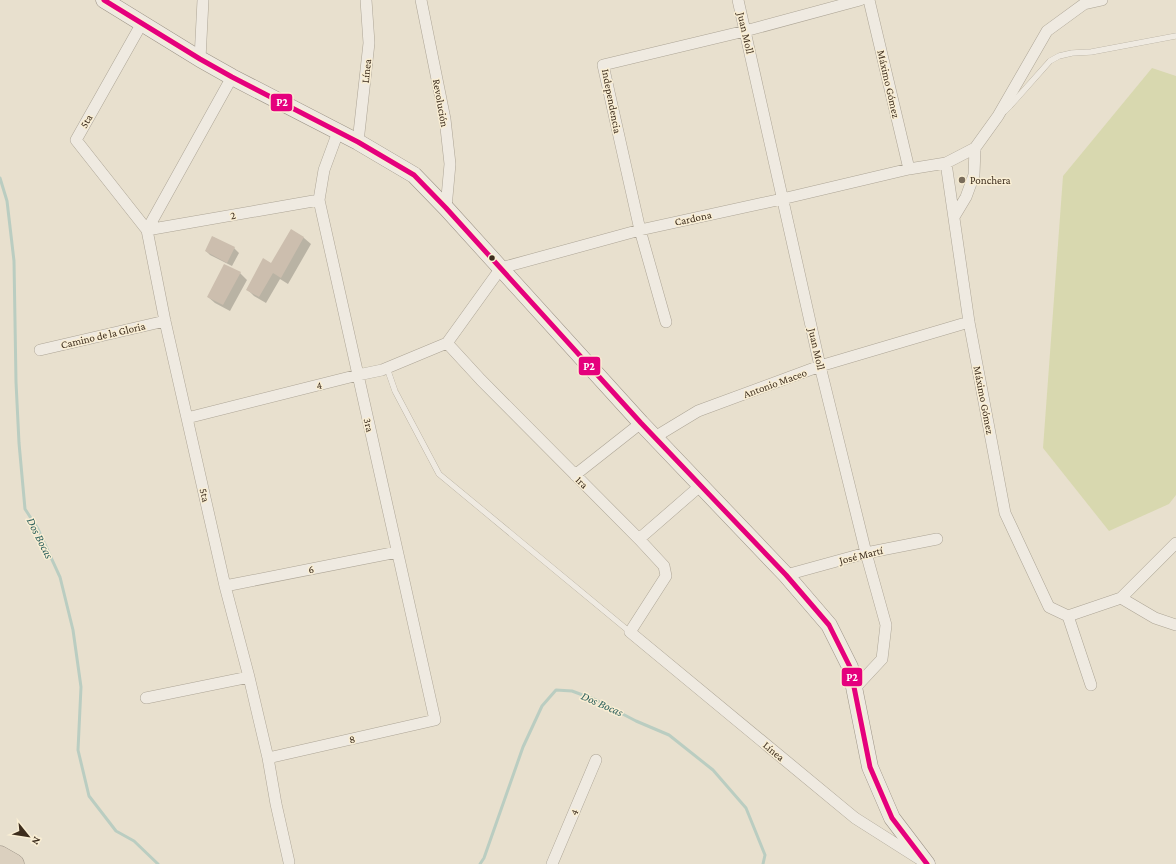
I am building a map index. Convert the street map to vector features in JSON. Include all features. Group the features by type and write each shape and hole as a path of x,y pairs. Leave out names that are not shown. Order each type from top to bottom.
{"highway":[{"path":"0,856 14,864"}],"main road":[{"path":"104,0 200,59 358,142 414,175 446,208 641,423 786,575 829,625 850,667 870,767 892,818 925,863"}],"street":[{"path":"200,59 203,0"},
{"name":"Línea","path":"358,142 369,42 366,0"},
{"name":"Revolución","path":"421,0 446,127 450,164 446,208"},
{"name":"Juan Moll","path":"738,0 820,366 866,553 886,624 882,659 855,688"},
{"name":"Independencia","path":"666,322 640,230 603,65 745,31 860,0"},
{"name":"Máximo Gómez","path":"869,0 909,169"},
{"path":"954,217 966,197 974,175 975,148 998,116 1047,31 1083,2 1102,0"},
{"name":"5ta","path":"142,23 76,140 147,230 165,320 225,586 249,677 268,758 276,804 289,862"},
{"path":"147,230 232,77"},
{"name":"3ra","path":"338,132 324,170 319,200 435,720"},
{"name":"Cardona","path":"501,268 640,230 909,169 946,163 975,148"},
{"name":"Máximo Gómez","path":"946,163 969,322 1005,512 1049,607 1068,616"},
{"name":"2","path":"147,230 319,200"},
{"path":"448,343 501,268"},
{"name":"Camino de la Gloria","path":"40,350 165,320"},
{"name":"Antonio Maceo","path":"654,437 698,412 820,366 969,322"},
{"name":"4","path":"187,418 382,370 448,343"},
{"name":"1ra","path":"448,343 481,380 640,539 664,566 666,576 630,632"},
{"path":"575,475 641,423"},
{"path":"640,539 700,486"},
{"name":"José Martí","path":"786,575 866,553 937,539"},
{"path":"1091,684 1068,616 1121,598 1176,543"},
{"name":"6","path":"225,586 397,552"},
{"path":"1121,598 1155,618 1176,625"},
{"name":"Línea","path":"630,632 855,818 925,863"},
{"path":"146,698 249,677"},
{"name":"8","path":"268,758 435,720"},
{"name":"4","path":"552,864 596,760"}],"lane":[{"path":"998,116 1010,106 1050,61 1059,56 1072,53 1091,52 1176,36"},
{"path":"387,368 395,391 439,474 630,632"}],"green space":[{"path":"1152,68 1176,76 1176,495 1169,504 1109,531 1043,448 1063,176"}],"building":[{"path":"291,229 304,237 281,278 273,273 259,297 246,290 263,258 271,263"},
{"path":"212,236 235,247 227,263 205,251"},
{"path":"224,264 241,272 223,305 207,297"}],"waterway":[{"name":"Dos Bocas","path":"0,178 7,201 14,261 16,382 19,443 25,509 38,529 60,577 73,630 81,687 78,750 89,796 116,831 134,841 158,864"},
{"name":"Dos Bocas","path":"480,864 484,858 523,747 542,706 556,690 572,691 596,700 636,721 669,735 713,770 746,808 765,855 763,864"}],"transit line":[{"name":"P2","path":"104,0 200,59 358,142 414,175 446,208 641,423 786,575 829,625 850,667 870,767 892,818 927,864"}],"place":[{"name":"Ponchera","path":"962,180"}]}
